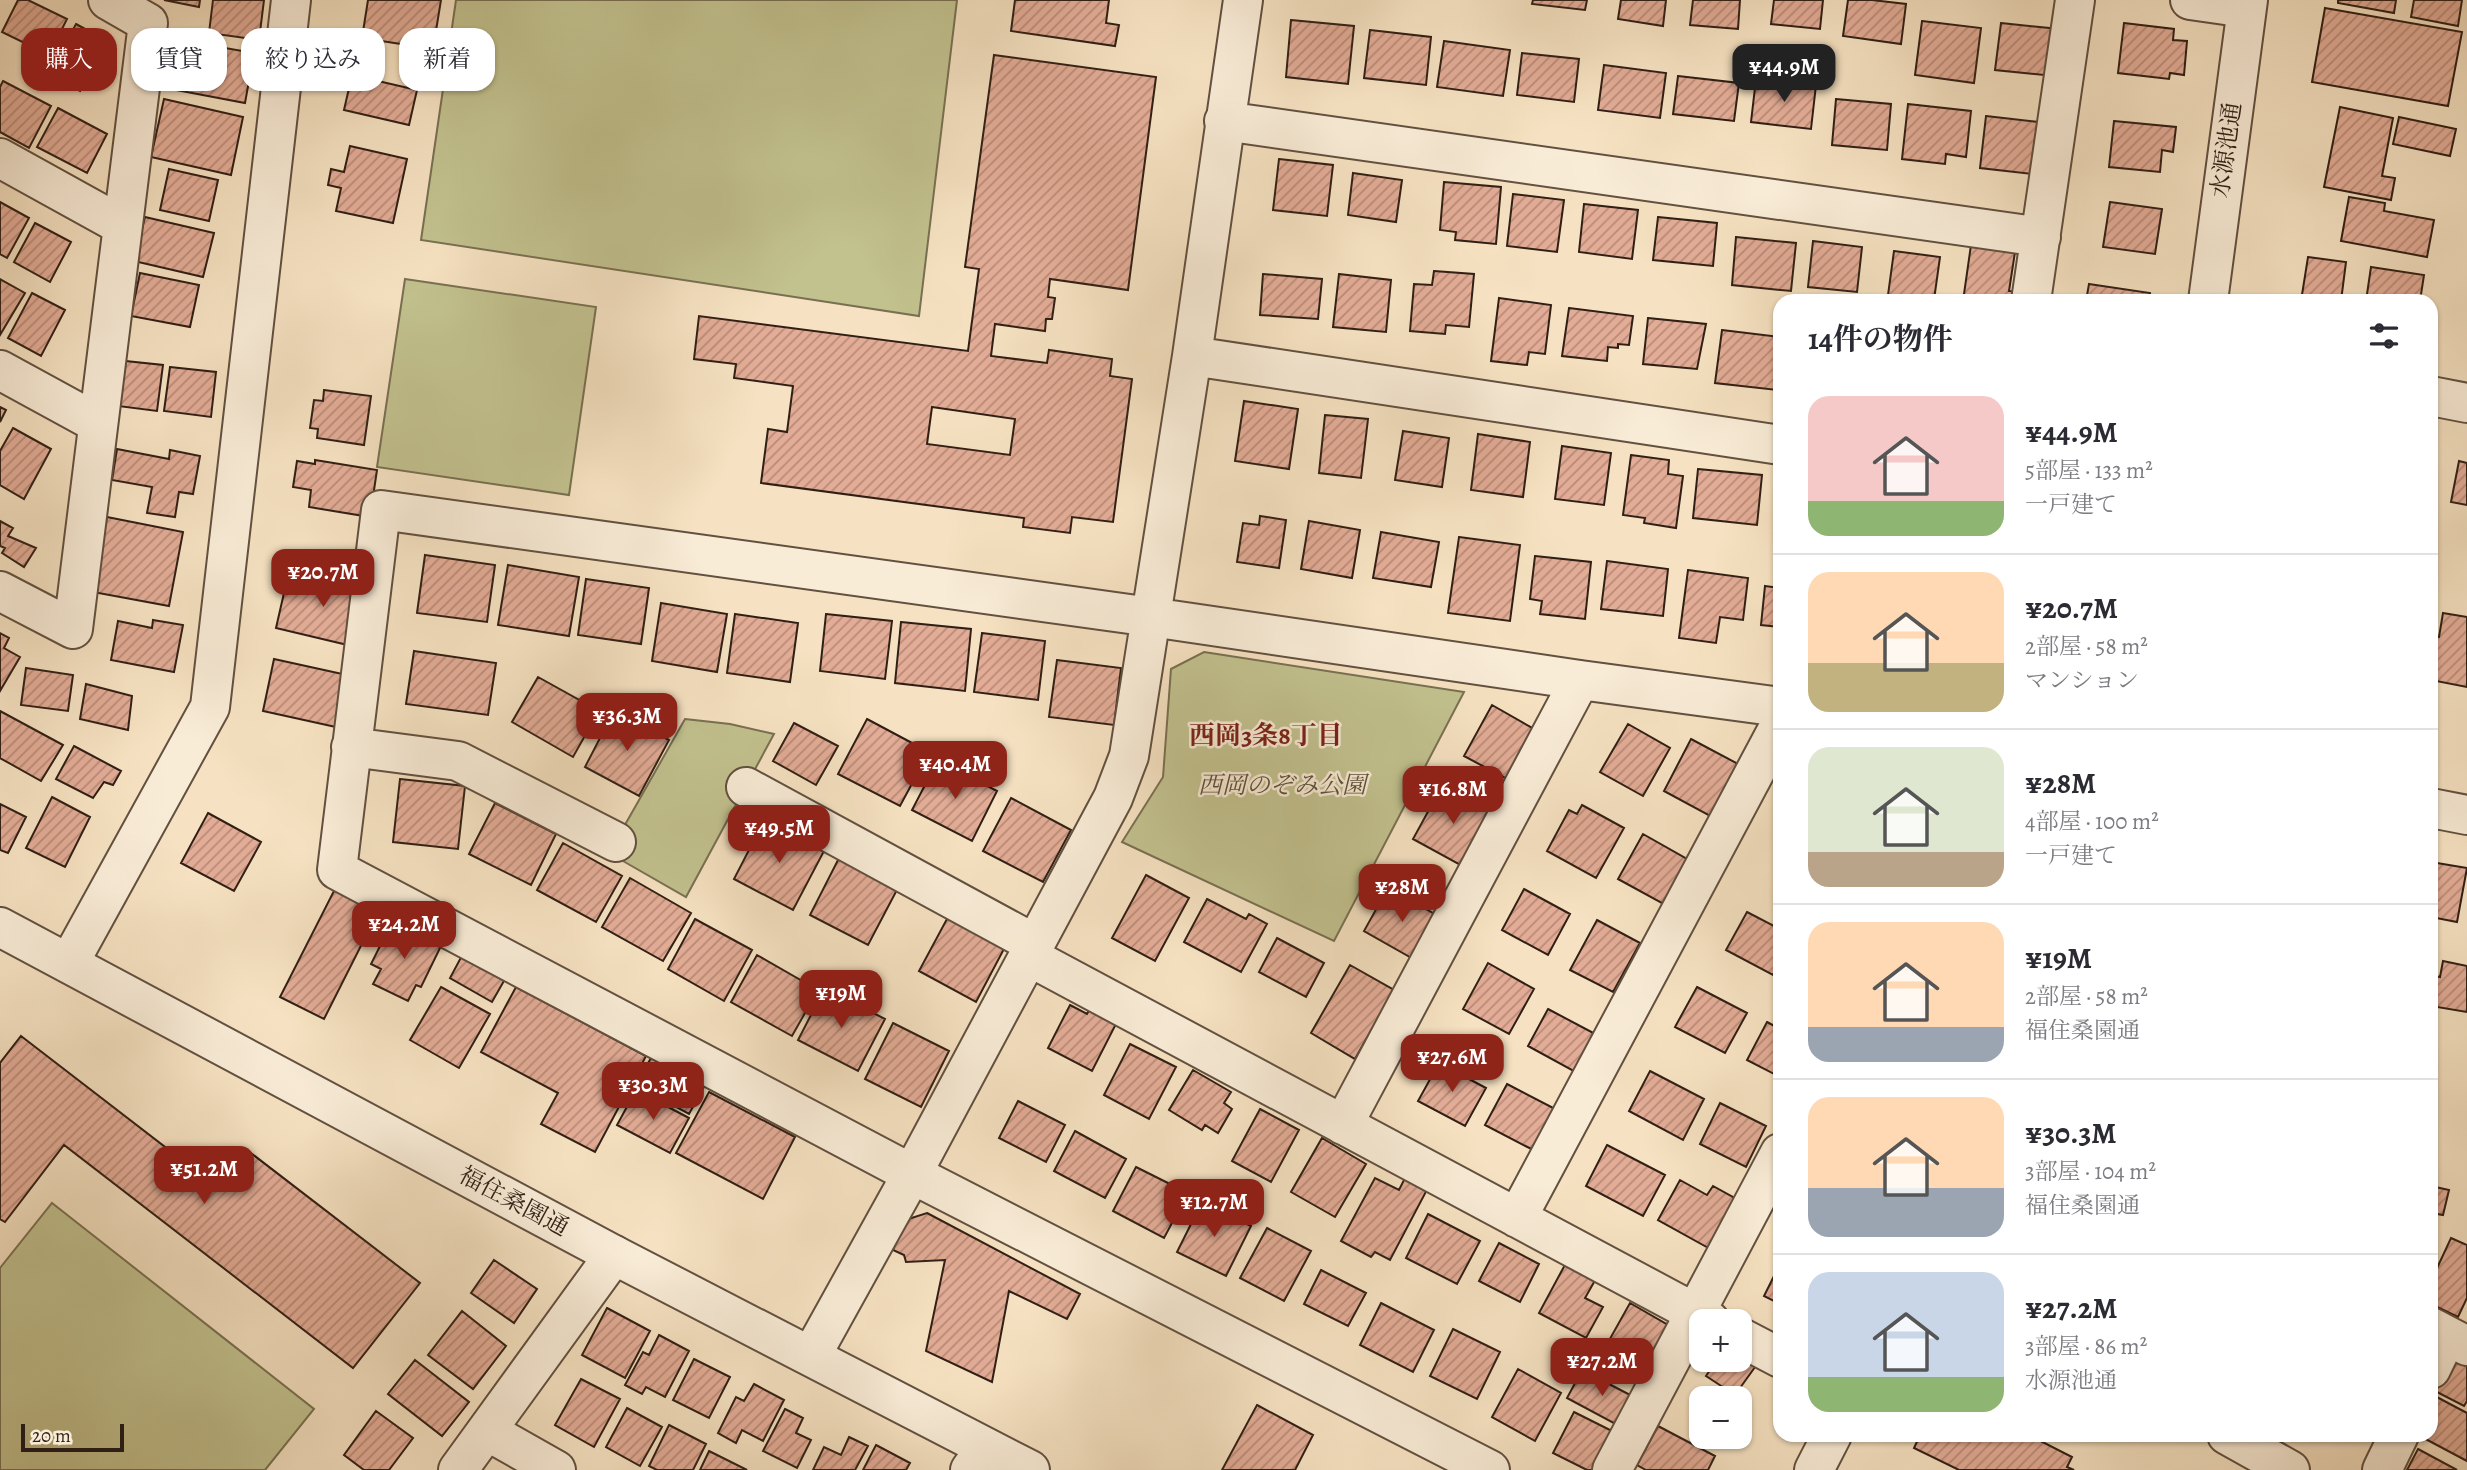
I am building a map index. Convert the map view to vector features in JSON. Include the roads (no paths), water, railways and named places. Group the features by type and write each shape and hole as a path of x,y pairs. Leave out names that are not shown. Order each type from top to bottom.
{"street":[{"path":"0,591 73,629 148,23 108,0"},
{"path":"69,963 209,707 291,0"},
{"path":"811,1356 912,1174 1113,798 1129,756 1192,356 1243,0"},
{"path":"2032,294 2075,0"},
{"path":"2190,0 2247,4"},
{"name":"水源池通","path":"2209,294 2247,4"},
{"path":"1224,121 2041,237"},
{"path":"0,158 121,225"},
{"path":"1192,356 1773,444"},
{"path":"0,370 97,423"},
{"path":"2438,397 2467,403"},
{"path":"1490,1470 912,1174 337,870 381,510 1773,706"},
{"path":"1343,1125 1580,680"},
{"path":"1517,1218 1773,738"},
{"path":"351,747 458,761 616,842"},
{"path":"746,787 1343,1125 1689,1310"},
{"path":"2438,809 2467,815"},
{"name":"福住桑園通","path":"0,927 614,1255 811,1356 978,1459 1030,1470"},
{"path":"1706,1309 1773,1168"},
{"path":"458,1470 614,1255"},
{"path":"1612,1470 1689,1339"},
{"path":"1752,1343 1773,1354"},
{"path":"487,1431 556,1470"},
{"path":"1814,1470 1828,1442"},
{"path":"2240,1442 2290,1470"},
{"path":"2382,1470 2396,1442"}],"district":[{"name":"西岡3条8丁目","path":"1266,735"}],"park label":[{"name":"西岡のぞみ公園","path":"1282,785"}]}
